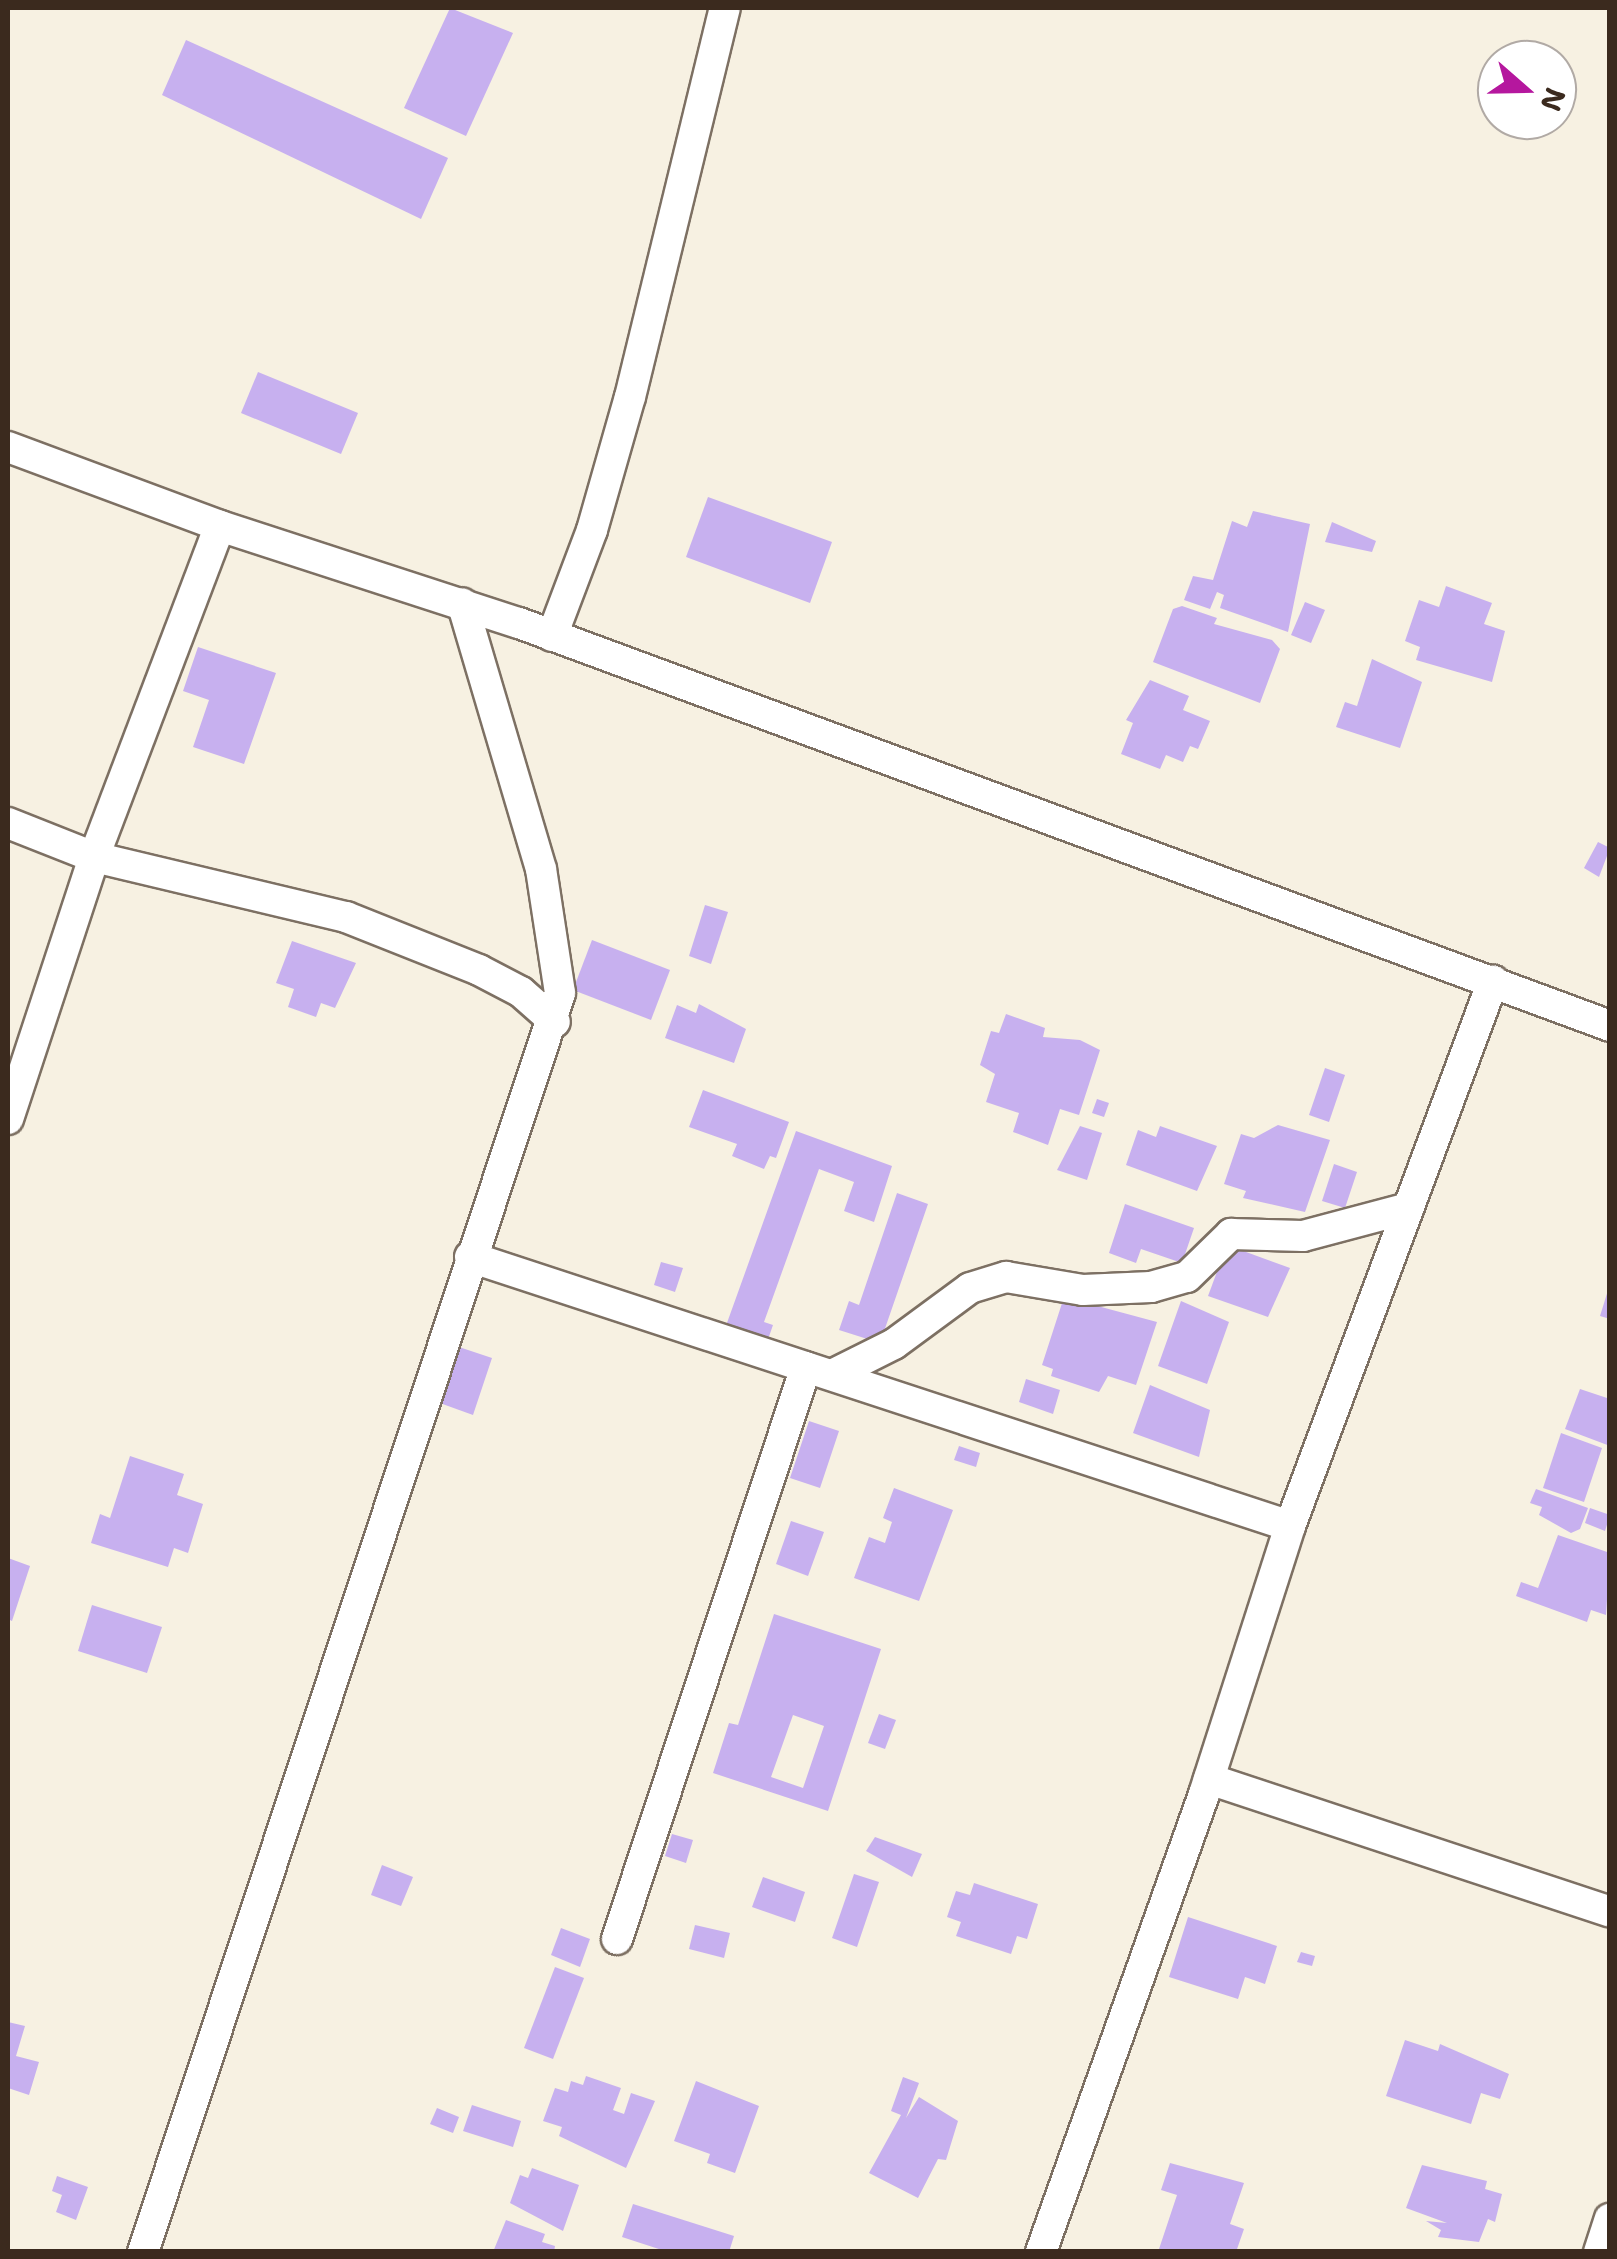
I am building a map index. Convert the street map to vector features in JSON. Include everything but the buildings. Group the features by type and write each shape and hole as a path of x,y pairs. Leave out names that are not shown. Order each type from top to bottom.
{"street":[{"path":"552,636 592,530 630,397 725,8"},
{"path":"8,447 220,526 462,603 1610,1026"},
{"path":"8,1120 94,857 220,526"},
{"path":"143,2252 470,1256 555,1022 561,966 541,869 462,603"},
{"path":"8,823 94,857 346,917 478,970 521,992 555,1022"},
{"path":"1041,2252 1209,1779 1290,1526 1492,982"},
{"path":"819,1371 894,1344 970,1288 1006,1277 1094,1291 1150,1287 1187,1277 1231,1234 1303,1236 1408,1208"},
{"path":"470,1256 1290,1526"},
{"path":"617,1938 819,1371"},
{"path":"1209,1779 1610,1912"},
{"path":"1599,2252 1610,2219"}]}
